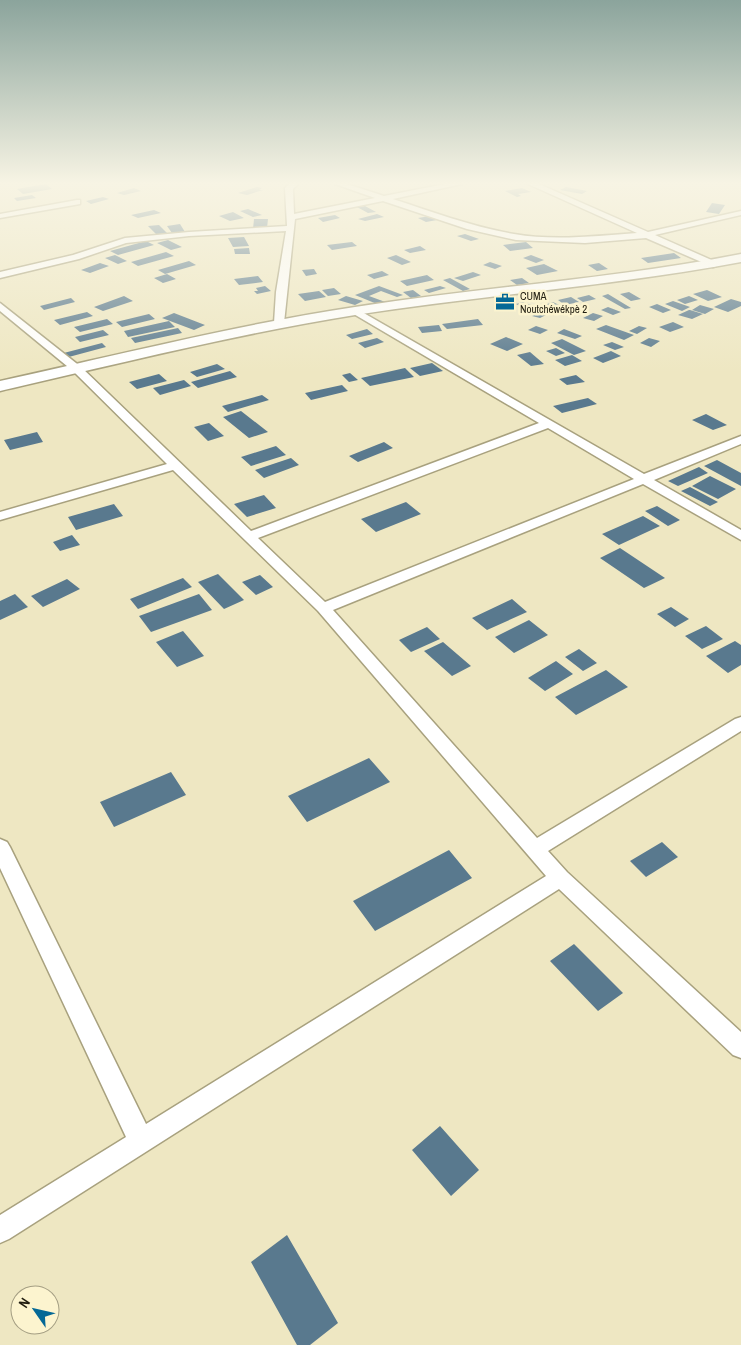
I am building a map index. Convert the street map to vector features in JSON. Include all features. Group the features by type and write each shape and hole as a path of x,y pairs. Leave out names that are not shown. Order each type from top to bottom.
{"main road":[{"path":"0,386 280,323 418,302 594,282 741,258"}],"street":[{"path":"0,275 81,256 110,247"},
{"path":"280,323 281,292 288,247"},
{"path":"673,247 712,264"},
{"path":"0,306 77,369 323,608 560,878 741,1048"},
{"path":"355,311 548,424 645,478 741,536"},
{"path":"250,536 548,424"},
{"path":"323,608 741,440"},
{"path":"0,516 176,465"},
{"path":"535,849 741,723"},
{"path":"0,847 141,1141"},
{"path":"0,1230 560,878"}],"building":[{"path":"125,247 148,247 118,255 110,251"},
{"path":"165,247 182,247 171,250"},
{"path":"329,247 352,247 332,250"},
{"path":"421,247 426,250 410,253 404,250"},
{"path":"505,247 533,248 510,251"},
{"path":"249,248 250,254 235,254 234,249"},
{"path":"166,252 174,256 138,266 131,262"},
{"path":"674,253 681,258 648,263 641,258"},
{"path":"115,255 127,261 118,264 105,258"},
{"path":"396,255 411,262 402,265 387,258"},
{"path":"531,255 544,260 536,263 523,258"},
{"path":"189,261 196,265 165,274 158,270"},
{"path":"490,262 502,266 495,269 483,265"},
{"path":"100,263 109,266 90,273 81,270"},
{"path":"599,263 608,269 597,271 588,265"},
{"path":"544,264 558,271 537,275 526,268"},
{"path":"314,269 317,274 306,276 302,270"},
{"path":"382,271 389,275 374,279 367,275"},
{"path":"473,272 481,275 463,281 454,278"},
{"path":"167,274 176,279 163,283 154,278"},
{"path":"427,275 434,280 407,286 400,281"},
{"path":"258,276 263,282 239,285 234,279"},
{"path":"450,278 470,289 463,291 443,280"},
{"path":"522,278 529,283 517,285 510,280"},
{"path":"265,286 271,291 257,294 254,291 258,291 256,288"},
{"path":"379,286 403,295 397,297 381,291 369,296 388,303 382,306 355,295"},
{"path":"440,286 446,288 429,293 424,290"},
{"path":"334,288 341,294 328,296 322,290"},
{"path":"413,290 421,296 411,298 403,292"},
{"path":"707,290 722,297 708,301 693,294"},
{"path":"319,291 326,297 305,301 298,294"},
{"path":"629,292 641,299 631,301 620,294"},
{"path":"608,294 631,308 625,309 602,296"},
{"path":"589,295 596,299 583,302 577,298"},
{"path":"124,296 133,301 103,311 94,307"},
{"path":"346,296 363,301 355,305 338,300"},
{"path":"689,296 698,300 685,304 677,300"},
{"path":"571,297 579,302 565,305 558,300"},
{"path":"71,298 75,302 44,310 40,306"},
{"path":"731,299 741,302 741,306 728,312 714,307"},
{"path":"673,301 690,307 682,311 665,304"},
{"path":"523,302 536,307 528,310 516,304"},
{"path":"553,302 561,306 549,309 542,306"},
{"path":"657,304 671,310 663,313 649,307"},
{"path":"700,305 714,309 705,314 692,310"},
{"path":"608,307 621,312 613,315 601,310"},
{"path":"544,309 552,312 540,318 532,316"},
{"path":"689,310 703,314 692,319 678,315"},
{"path":"87,312 93,316 60,325 54,320"},
{"path":"174,313 205,325 194,330 162,318"},
{"path":"593,313 603,316 594,321 583,318"},
{"path":"149,314 155,319 122,327 116,322"},
{"path":"107,319 113,324 80,332 74,327"},
{"path":"478,319 483,325 447,329 442,324"},
{"path":"169,321 175,327 128,337 124,331"},
{"path":"673,322 684,327 670,332 659,327"},
{"path":"439,325 442,331 422,333 418,327"},
{"path":"606,325 634,335 624,340 596,329"},
{"path":"536,326 548,330 540,334 528,330"},
{"path":"639,326 647,328 637,334 629,331"},
{"path":"178,328 182,333 135,343 131,338"},
{"path":"367,329 373,334 352,339 346,335"},
{"path":"564,329 582,336 575,339 557,333"},
{"path":"103,330 109,335 80,342 75,337"},
{"path":"506,337 523,344 507,351 490,344"},
{"path":"377,338 384,342 365,348 358,343"},
{"path":"649,338 660,341 651,347 640,343"},
{"path":"562,339 586,351 574,355 551,343"},
{"path":"612,342 624,347 615,350 603,345"},
{"path":"102,343 106,347 65,358 60,354"},
{"path":"556,348 565,353 556,356 546,351"},
{"path":"611,351 621,356 603,363 593,358"},
{"path":"530,352 544,364 531,366 517,355"},
{"path":"572,355 582,361 565,366 555,360"},
{"path":"432,363 443,371 420,376 410,368"},
{"path":"217,364 225,369 197,377 190,372"},
{"path":"405,368 414,377 370,386 361,378"},
{"path":"230,371 237,377 198,388 191,382"},
{"path":"350,373 358,380 349,382 342,375"},
{"path":"159,374 167,381 137,389 129,382"},
{"path":"576,375 585,382 567,385 559,379"},
{"path":"184,380 191,386 160,395 153,388"},
{"path":"342,385 348,391 311,400 305,393"},
{"path":"262,395 269,400 228,412 222,406"},
{"path":"588,398 597,404 562,413 553,406"},
{"path":"241,411 268,432 249,438 223,417"},
{"path":"706,414 727,425 713,430 692,420"},
{"path":"209,423 224,436 208,441 194,427"},
{"path":"37,432 43,442 10,450 4,440"},
{"path":"384,442 393,448 358,462 349,456"},
{"path":"276,446 286,455 251,466 241,457"},
{"path":"291,458 299,465 264,478 255,470"},
{"path":"717,460 741,473 741,486 704,466"},
{"path":"699,467 708,473 678,486 668,481"},
{"path":"710,476 736,489 718,499 692,486"},
{"path":"690,487 718,502 710,506 681,491"},
{"path":"264,495 276,508 247,517 234,504"},
{"path":"406,502 421,514 376,532 361,519"},
{"path":"114,504 123,516 76,530 68,517"},
{"path":"657,506 680,520 668,526 645,511"},
{"path":"643,516 660,526 619,545 602,534"},
{"path":"72,535 80,545 60,551 53,542"},
{"path":"620,548 665,578 644,588 600,558"},
{"path":"218,574 244,600 224,609 198,582"},
{"path":"260,575 273,587 256,595 242,582"},
{"path":"183,578 192,587 138,609 130,599"},
{"path":"67,579 80,589 43,607 31,596"},
{"path":"15,594 28,607 0,620 0,601"},
{"path":"199,594 212,610 151,632 139,616"},
{"path":"512,599 527,612 487,630 472,618"},
{"path":"671,607 689,619 675,627 657,614"},
{"path":"529,620 548,635 514,653 495,637"},
{"path":"706,626 723,639 702,649 685,636"},
{"path":"427,627 440,639 411,652 399,640"},
{"path":"183,631 204,656 177,667 156,642"},
{"path":"735,641 741,645 741,665 728,673 706,656"},
{"path":"443,642 471,666 452,676 424,651"},
{"path":"579,649 597,663 583,671 565,657"},
{"path":"556,661 573,674 545,691 528,678"},
{"path":"606,670 628,687 576,715 555,697"},
{"path":"369,758 390,782 307,822 288,796"},
{"path":"171,772 186,795 114,827 100,802"},
{"path":"662,842 678,857 646,877 630,861"},
{"path":"449,850 472,878 375,931 353,901"},
{"path":"574,944 623,993 598,1011 550,961"},
{"path":"440,1126 479,1170 451,1196 412,1150"},
{"path":"287,1235 338,1323 310,1345 297,1345 251,1262"}],"place":[{"name":"CUMA Noutchéwékpè 2","path":"505,302"}]}
